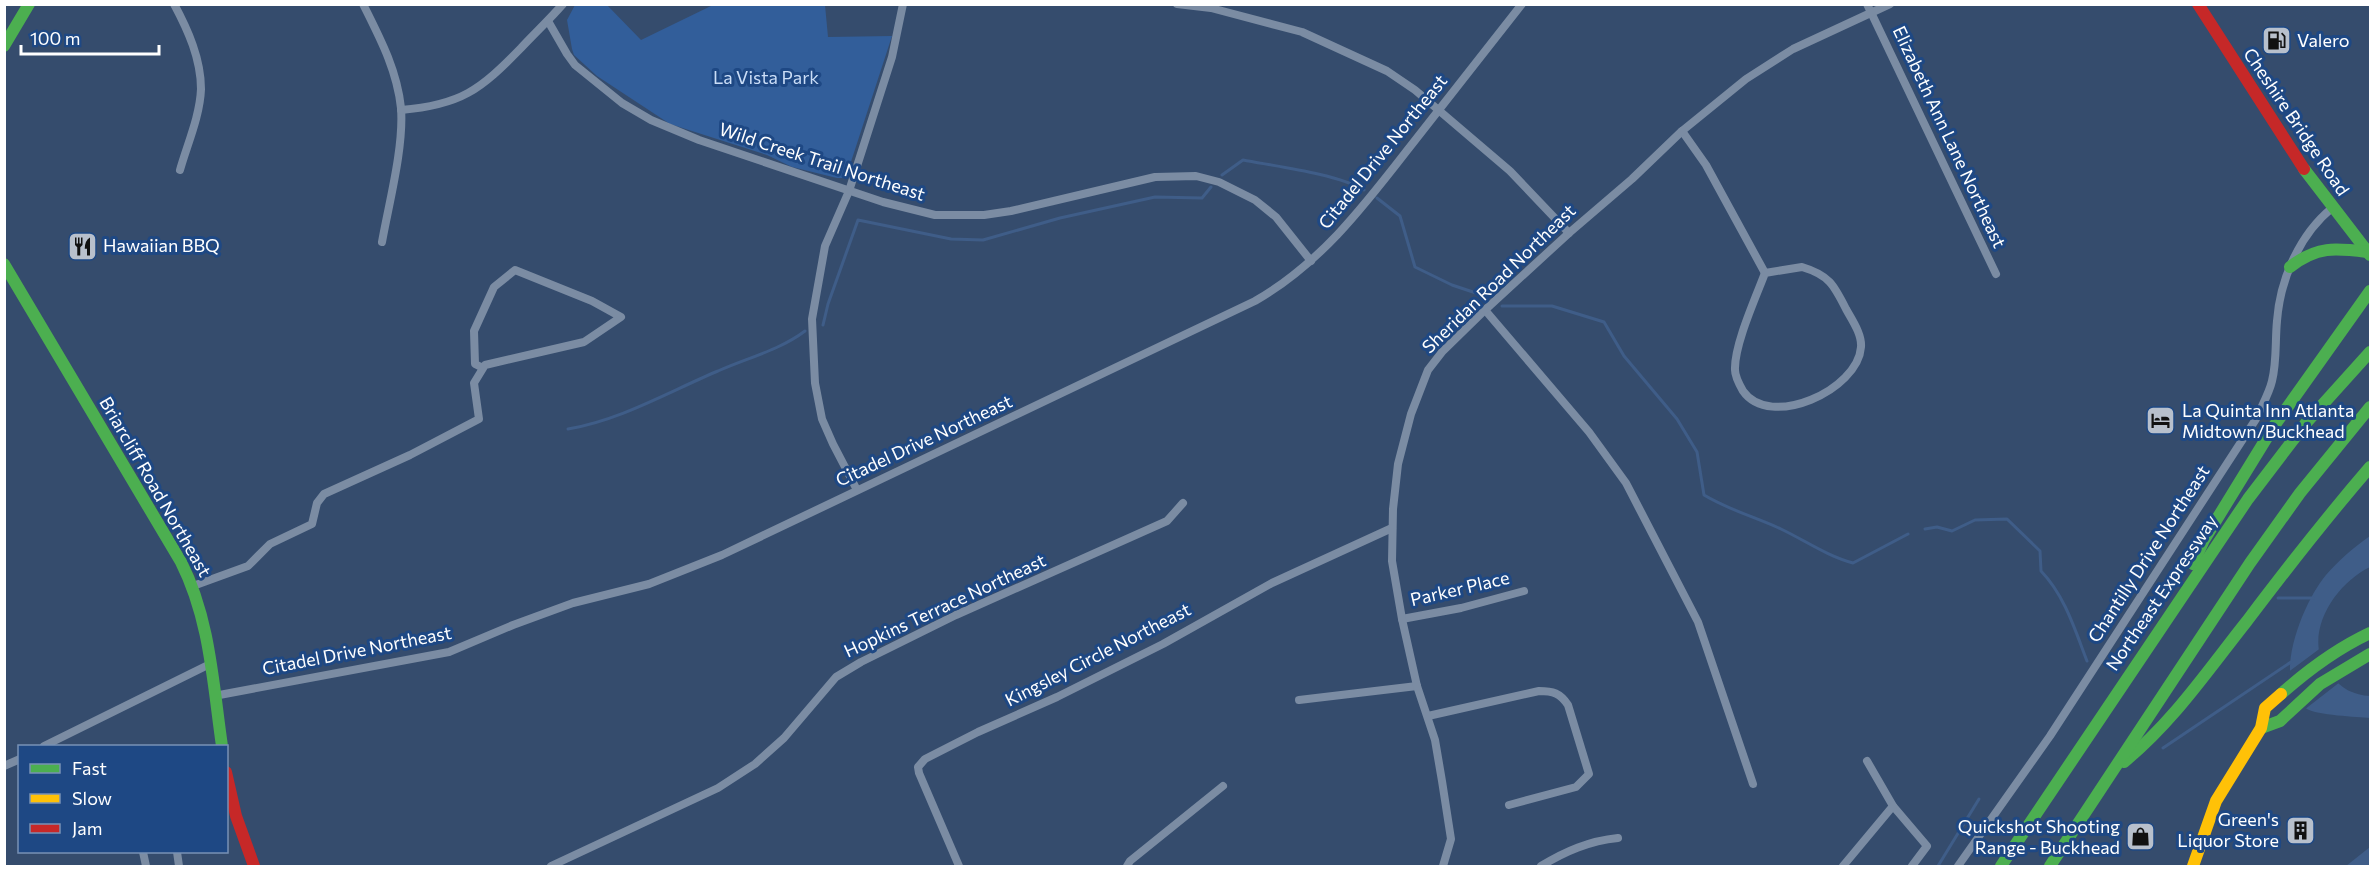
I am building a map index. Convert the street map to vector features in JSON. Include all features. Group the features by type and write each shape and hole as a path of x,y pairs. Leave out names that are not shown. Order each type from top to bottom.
{"main road":[{"path":"4,46 29,4"},
{"name":"Cheshire Bridge Road","path":"2198,4 2284,140 2332,208 2369,253"},
{"path":"2290,267 2303,256 2322,248 2369,253"},
{"name":"Briarcliff Road Northeast","path":"4,264 193,586 204,622 222,745"},
{"path":"2174,606 2204,540 2274,426 2370,291"},
{"name":"Northeast Expressway","path":"2001,867 2224,532 2274,465 2341,383 2370,352"},
{"path":"2050,867 2210,621 2300,493 2370,407"},
{"path":"2114,769 2148,744 2156,735 2202,680 2326,519 2370,467"},
{"path":"2193,867 2216,801 2260,728 2265,708 2322,659 2369,633"},
{"path":"2260,728 2280,721 2320,684 2370,654"},
{"path":"228,790 231,818 254,867"}],"street":[{"path":"174,4 186,26 201,89 180,170"},
{"path":"363,4 385,48 401,110 398,145 382,242"},
{"path":"401,110 444,104 473,91 502,68 563,4"},
{"path":"857,490 822,419 815,383 812,325 825,246 849,191 892,57 903,4"},
{"path":"1178,4 1211,8 1302,32 1387,71 1415,90 1510,171 1569,233"},
{"name":"Citadel Drive Northeast","path":"214,696 449,652 573,603 650,584 722,555 1256,301 1276,290 1311,261 1350,223 1522,4"},
{"name":"Sheridan Road Northeast","path":"1446,865 1451,839 1436,740 1417,686 1392,561 1392,528 1398,464 1411,414 1428,370 1442,352 1485,310 1569,233 1632,179 1682,131 1746,79 1779,57 1869,9 1890,4"},
{"name":"Elizabeth Ann Lane Northeast","path":"1869,9 1996,274"},
{"name":"Wild Creek Trail Northeast","path":"548,21 575,65 622,103 651,120 699,140 849,191 916,211 961,216 1011,211 1155,177 1196,176 1219,182 1254,200 1276,218 1311,261"},
{"path":"1682,131 1706,165 1765,273 1738,350 1735,372 1739,385 1749,399 1761,405 1777,408 1797,404 1823,393 1843,380 1860,357 1862,345 1855,325 1836,288 1827,277 1817,271 1802,267 1765,273"},
{"name":"Chantilly Drive Northeast","path":"1958,867 2050,736 2256,419 2272,382 2279,304 2290,267 2313,227 2332,208"},
{"path":"193,586 248,566 270,544 312,524 317,503 324,494 410,455 479,419 474,383 483,368 484,364 584,342 621,317 592,301 515,270 494,287 474,332 475,364 483,368"},
{"path":"1485,310 1589,432 1626,483 1698,622 1753,784"},
{"name":"Hopkins Terrace Northeast","path":"551,867 718,788 755,764 784,738 836,677 861,662 956,615 1167,521 1183,503"},
{"name":"Kingsley Circle Northeast","path":"959,867 918,767 925,759 1121,665 1272,583 1392,528"},
{"name":"Parker Place","path":"1402,618 1461,608 1524,591"},
{"path":"48,745 210,664"},
{"path":"1299,700 1417,686"},
{"path":"1428,716 1539,691 1552,691 1562,695 1568,705 1589,774 1576,787 1509,805"},
{"path":"4,766 18,760"},
{"path":"1867,761 1893,806 1927,846 1912,867"},
{"path":"1127,867 1130,861 1223,786"},
{"path":"1843,867 1893,806"},
{"path":"1541,867 1567,851 1604,839 1618,838"}],"green space":[{"name":"La Vista Park","path":"575,5 607,5 641,40 713,5 825,5 828,37 892,36 847,174 842,178 837,178 792,167 767,155 670,124 597,76 574,55 567,20"}],"shaded area":[{"path":"2370,536 2370,567 2348,583 2329,605 2319,632 2318,645 2323,663 2339,684 2353,693 2370,696 2370,718 2312,711 2296,697 2291,681 2290,663 2300,623 2317,587 2326,575"},
{"path":"2370,847 2370,866 2346,866"}],"pier":[{"path":"2322,647 2331,672 2340,682 2304,710 2296,703 2290,690 2287,673"}],"waterway":[{"path":"1222,175 1243,160 1322,175 1353,184 1364,190"},
{"path":"823,325 828,304 858,220 951,239 983,240 1060,218 1155,197 1202,198 1211,187"},
{"path":"1377,198 1400,216 1415,267 1452,285 1485,296"},
{"path":"1502,306 1552,306 1604,322 1624,356 1677,419 1697,452 1704,495 1853,563 1908,534"},
{"path":"568,429 626,412 774,349 805,331"},
{"path":"1925,529 1937,527 1952,531 1975,520 2007,519 2040,551 2041,571 2063,602 2087,661"},
{"path":"2278,598 2313,598"},
{"path":"2163,748 2291,662"},
{"path":"1938,866 1979,799"}],"traffic: fast":[{"path":"4,46 29,4"},
{"path":"2304,169 2370,255"},
{"path":"2290,267 2309,255 2327,250 2367,252"},
{"path":"4,264 181,562 191,584 209,652 222,745"},
{"path":"2193,564 2204,540 2274,426 2370,291"},
{"path":"2001,866 2248,499 2306,423 2370,352"},
{"path":"2050,866 2250,563 2300,493 2370,407"},
{"path":"2124,762 2174,713 2307,543 2370,467"},
{"path":"2281,694 2323,660 2370,633"},
{"path":"2261,728 2280,721 2320,684 2370,654"}],"traffic: slow":[{"path":"2193,866 2216,801 2261,728 2265,708 2281,694"}],"traffic: jam":[{"path":"2198,4 2304,169"},
{"path":"228,781 236,816 254,866"}],"place":[{"name":"Valero","path":"2276,41"},
{"name":"Hawaiian BBQ","path":"82,246"},
{"name":"La Quinta Inn Atlanta Midtown/Buckhead","path":"2161,421"},
{"name":"Green's Liquor Store","path":"2300,830"},
{"name":"Quickshot Shooting Range - Buckhead","path":"2141,837"}]}
